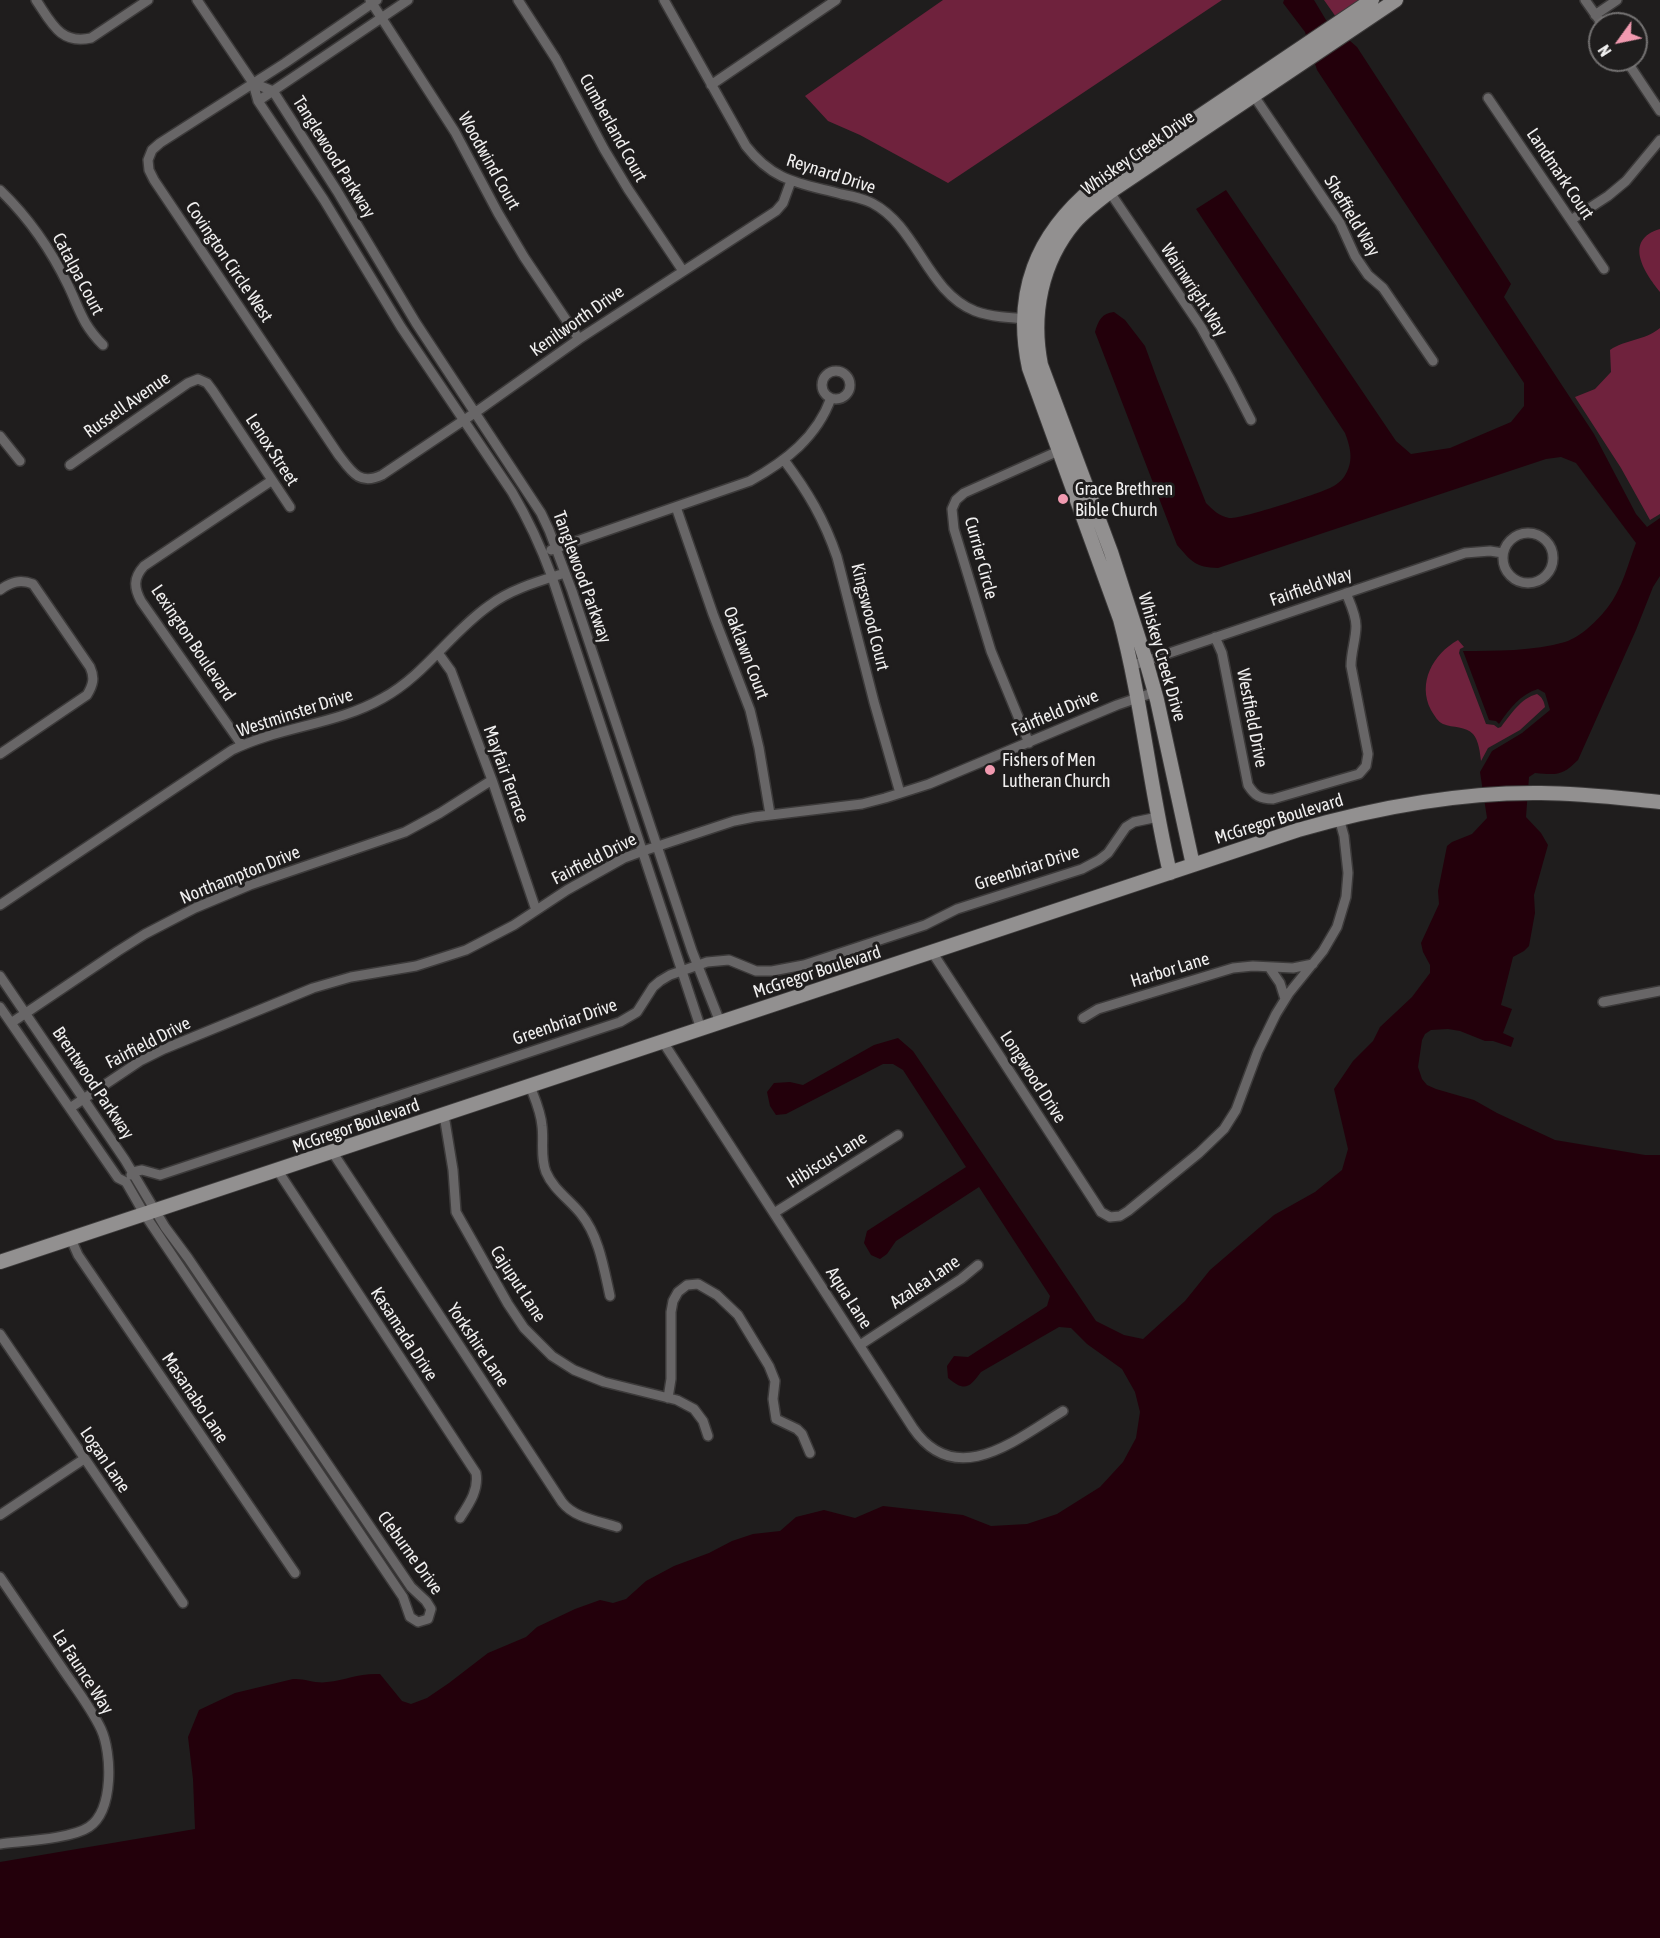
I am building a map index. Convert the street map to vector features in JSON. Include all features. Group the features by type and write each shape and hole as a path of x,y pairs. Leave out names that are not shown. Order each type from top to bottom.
{"main road":[{"name":"Whiskey Creek Drive","path":"1343,28 1372,0"},
{"name":"Whiskey Creek Drive","path":"1170,873 1120,619 1064,448 1041,365 1037,337 1030,319 1052,257 1075,222 1106,187 1343,28 1396,0"},
{"name":"Whiskey Creek Drive","path":"1064,448 1114,562 1146,661 1155,692 1192,865"},
{"name":"McGregor Boulevard","path":"0,1262 1339,818 1398,805 1473,795 1578,794 1660,802"}],"street":[{"path":"36,0 55,28 63,35 82,40 91,38 148,0"},
{"path":"197,0 253,83 373,1"},
{"name":"Tanglewood Parkway","path":"258,101 408,0"},
{"name":"Cumberland Court","path":"518,0 556,59 610,159 683,271"},
{"name":"Reynard Drive","path":"664,0 746,146 772,172 791,181 856,197 881,208 903,229 937,279 954,298 975,311 985,314 1030,319"},
{"path":"711,85 836,0"},
{"path":"1599,12 1617,0"},
{"name":"Woodwind Court","path":"373,1 381,18 455,132 498,213 524,256 579,339"},
{"path":"1634,72 1660,111"},
{"name":"Tanglewood Parkway","path":"253,83 273,91 341,197 405,305 541,513 565,573 698,966 720,1022"},
{"name":"Tanglewood Parkway","path":"253,83 258,101 528,519 544,553 701,1029"},
{"name":"Covington Circle West","path":"253,83 160,143 152,150 148,160 149,170 338,454 352,473 362,479 371,480"},
{"name":"Sheffield Way","path":"1250,90 1340,223 1355,256 1368,275 1383,288 1433,361"},
{"name":"Landmark Court","path":"1488,98 1604,269"},
{"path":"1571,220 1617,188 1634,172 1660,140"},
{"name":"Kenilworth Drive","path":"371,480 476,412 579,339 776,211 783,203 791,181"},
{"name":"Wainwright Way","path":"1106,187 1201,327 1251,420"},
{"name":"Catalpa Court","path":"0,190 26,218 52,255 85,324 103,345"},
{"path":"327,205 341,197"},
{"path":"393,313 405,305"},
{"name":"Russell Avenue","path":"70,465 198,379 207,383 227,411"},
{"path":"544,553 750,481 784,460 800,446 816,428 831,398"},
{"name":"Lenox Street","path":"227,411 290,507"},
{"path":"0,436 20,461"},
{"name":"Currier Circle","path":"1029,742 991,651 954,530 951,509 956,500 964,494 1064,448"},
{"name":"Kingswood Court","path":"784,460 816,506 830,536 900,793"},
{"name":"Lexington Boulevard","path":"243,745 141,601 135,584 137,573 144,566 271,481"},
{"name":"Oaklawn Court","path":"676,507 713,614 750,710 770,814"},
{"path":"1530,532 1549,543 1553,554 1552,565 1547,574 1538,580 1528,583 1518,581 1510,575 1504,565 1503,553 1510,540 1519,534 1530,532"},
{"name":"Fairfield Way","path":"1131,666 1465,553 1490,551 1503,553"},
{"name":"Westminster Drive","path":"0,904 222,756 274,733 341,717 364,708 391,693 409,680 492,603 512,592 565,573"},
{"path":"0,590 13,582 23,581 33,584 94,676 87,695 0,754"},
{"name":"Westfield Drive","path":"1215,637 1222,653 1248,785 1253,794 1263,799 1273,799 1359,774 1366,765 1368,754 1351,666 1356,628 1355,618 1346,592"},
{"name":"Mayfair Terrace","path":"438,653 451,671 492,780 536,910"},
{"name":"Fairfield Drive","path":"70,1108 140,1061 164,1049 331,982 416,966 466,950 514,925 584,880 624,858 734,821 770,814 862,804 929,784 1155,692"},
{"name":"Northampton Drive","path":"11,1023 127,945 195,908 250,885 405,832 492,780"},
{"name":"Greenbriar Drive","path":"134,1172 142,1170 160,1175 620,1022 637,1012 653,987 660,981 670,975 707,962 729,960 756,971 772,971 804,965 925,925 957,909 1082,869 1108,853 1126,827 1134,822 1158,817"},
{"path":"1285,999 1331,940 1346,897 1348,860 1339,818"},
{"name":"Longwood Drive","path":"932,952 1101,1212 1110,1217 1120,1216 1136,1205 1199,1153 1224,1129 1241,1101 1266,1032 1285,999"},
{"name":"Harbor Lane","path":"1083,1018 1098,1009 1233,968 1253,966 1293,968 1313,964"},
{"path":"1269,967 1280,983 1285,999"},
{"name":"Brentwood Parkway","path":"0,976 134,1172 150,1213"},
{"path":"1603,1002 1660,991"},
{"name":"Brentwood Parkway","path":"0,1007 118,1178 126,1182 150,1213"},
{"name":"Aqua Lane","path":"663,1042 919,1437 927,1445 946,1455 976,1457 997,1451 1063,1411"},
{"path":"530,1086 538,1105 543,1127 543,1161 546,1171 558,1189 581,1214 593,1235 610,1296"},
{"name":"Cajuput Lane","path":"444,1115 453,1170 456,1212 507,1304 525,1328 552,1356 574,1370 604,1382 677,1400 694,1409 703,1421 708,1436"},
{"name":"Hibiscus Lane","path":"774,1213 898,1135"},
{"name":"Yorkshire Lane","path":"333,1153 568,1510 617,1527"},
{"name":"Kasamada Drive","path":"278,1171 476,1473 478,1483 475,1492 460,1518"},
{"path":"126,1182 134,1172"},
{"name":"Cleburne Drive","path":"150,1213 298,1420 411,1587 426,1601 431,1609 428,1619 418,1622 410,1617 403,1597 156,1229 150,1213"},
{"name":"Masanabo Lane","path":"71,1239 78,1255 294,1573"},
{"name":"Azalea Lane","path":"860,1345 961,1279 978,1265"},
{"path":"668,1398 671,1378 672,1301 687,1285 698,1284 727,1304 738,1315 774,1374 773,1399 776,1419 797,1429 810,1453"},
{"name":"Logan Lane","path":"0,1334 183,1604"},
{"path":"288,1426 298,1420"},
{"path":"0,1515 84,1459"},
{"name":"La Faunce Way","path":"0,1577 91,1712 104,1738 108,1758 107,1790 102,1810 89,1827 74,1834 0,1844"}],"shaded area":[{"path":"943,0 1222,0 948,183 860,135 828,121 805,96"},
{"path":"1284,0 1314,0 1326,20 1357,47 1511,284 1504,297 1594,434 1636,514 1647,527 1660,518 1660,576 1653,587 1578,760 1563,772 1535,773 1529,777 1526,817 1541,833 1548,845 1534,895 1535,913 1529,946 1513,957 1501,1005 1512,1009 1503,1033 1514,1038 1511,1047 1485,1041 1460,1031 1431,1030 1422,1040 1418,1067 1427,1085 1474,1100 1555,1140 1645,1155 1660,1155 1660,1938 0,1938 0,1862 195,1829 188,1737 199,1710 235,1693 293,1679 323,1682 380,1674 402,1701 411,1704 427,1698 488,1653 526,1637 537,1627 600,1600 613,1603 626,1599 646,1581 674,1566 753,1534 780,1531 796,1517 824,1510 855,1518 883,1506 963,1515 991,1526 1027,1524 1057,1514 1100,1487 1123,1462 1136,1438 1140,1412 1135,1392 1122,1369 1087,1344 1071,1328 1059,1327 981,1372 970,1385 959,1385 948,1378 947,1366 954,1356 968,1357 1047,1306 1050,1296 979,1187 896,1241 887,1254 880,1259 871,1255 864,1243 867,1231 966,1167 903,1070 893,1064 883,1064 786,1114 776,1115 770,1106 767,1092 774,1083 790,1082 803,1085 874,1045 898,1038 913,1051 1096,1321 1124,1335 1143,1339 1185,1301 1210,1270 1274,1215 1315,1192 1342,1170 1348,1149 1334,1089 1353,1061 1373,1041 1380,1027 1412,997 1430,973 1430,965 1421,943 1439,904 1438,891 1447,846 1472,834 1487,818 1480,772 1492,751 1522,733 1550,710 1545,693 1538,689 1526,694 1499,724 1489,720 1463,651 1528,649 1565,642 1577,636 1604,612 1613,600 1636,543 1576,463 1561,457 1546,459 1218,568 1194,563 1177,545 1095,332 1099,321 1106,314 1114,312 1125,320 1145,346 1206,503 1219,514 1236,518 1330,488 1344,477 1350,461 1350,450 1345,433 1196,209 1226,190 1396,441 1411,454 1450,448 1511,422 1524,406 1524,383 1317,70 1305,32 1283,3"},
{"path":"1324,0 1361,0 1336,17"},
{"path":"1660,229 1660,292 1643,266 1640,248 1642,241 1649,234"},
{"path":"1660,328 1660,514 1650,520 1621,468 1575,397 1595,389 1611,372 1610,350"},
{"path":"1458,640 1464,647 1459,653 1486,724 1501,727 1521,703 1537,694 1543,699 1545,707 1520,730 1488,748 1481,761 1478,744 1473,734 1467,730 1441,723 1432,712 1427,700 1427,680 1430,670 1441,653"}],"place":[{"name":"Grace Brethren Bible Church","path":"1063,499"},
{"name":"Fishers of Men Lutheran Church","path":"990,770"}]}
